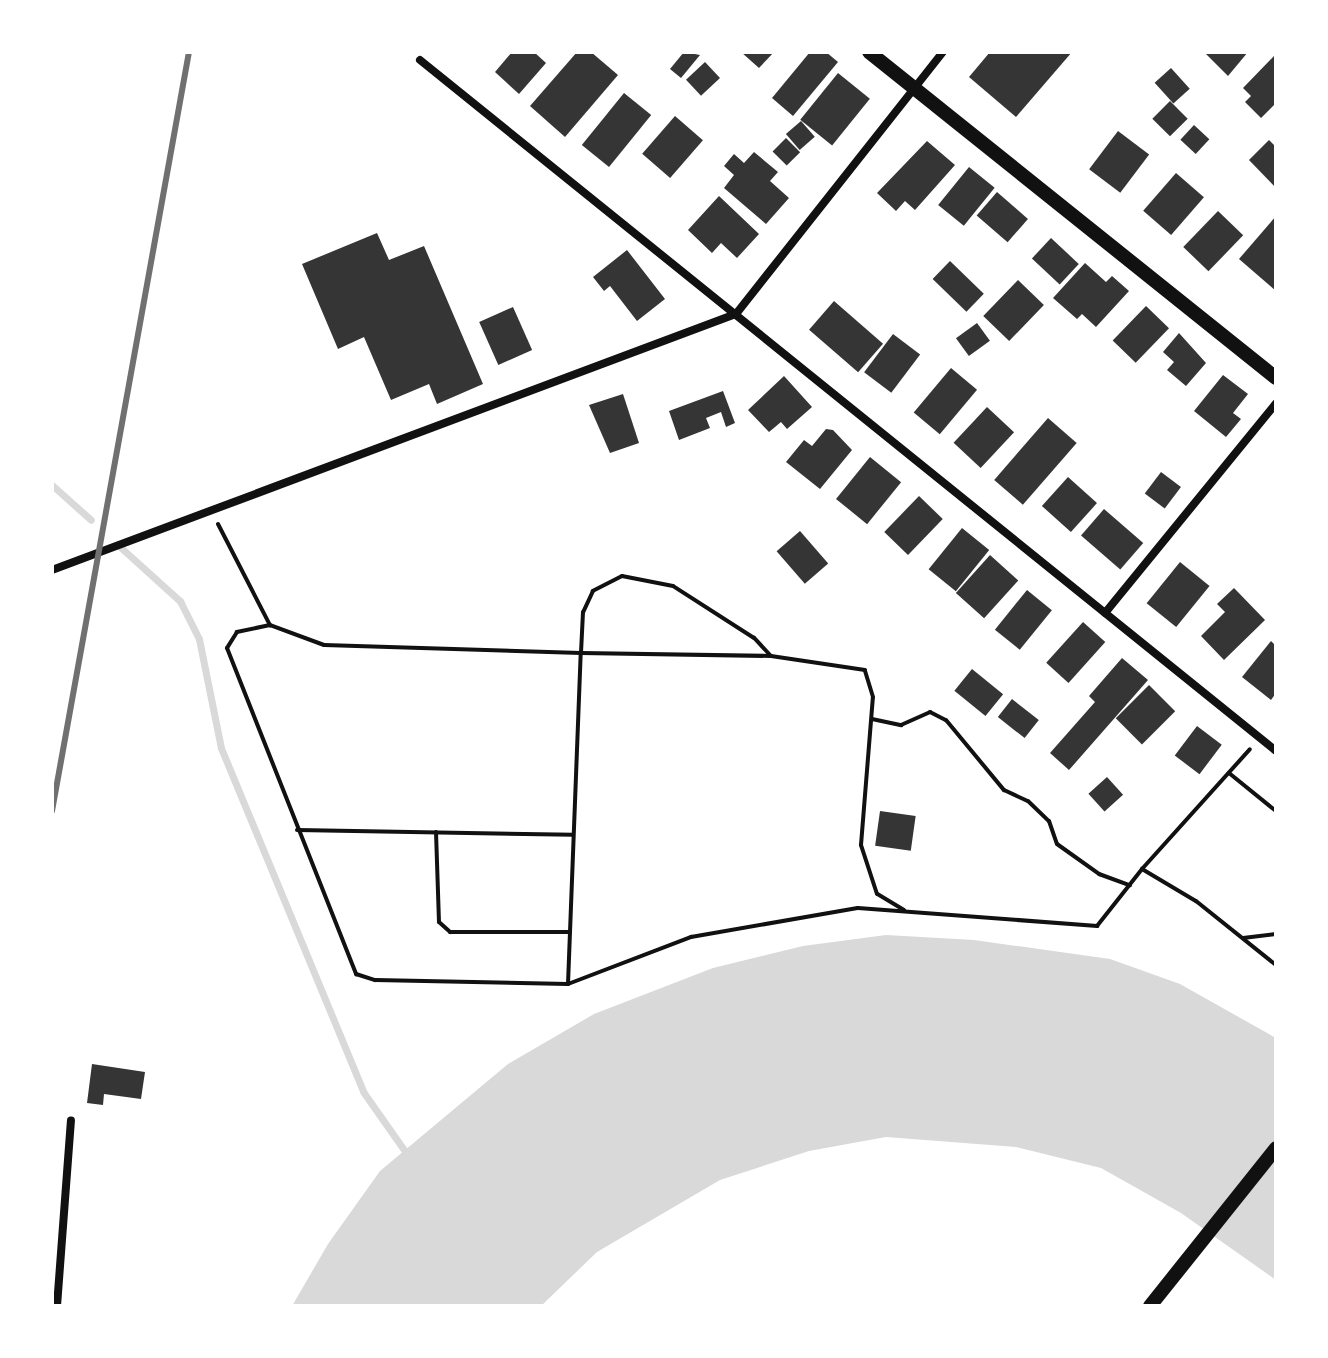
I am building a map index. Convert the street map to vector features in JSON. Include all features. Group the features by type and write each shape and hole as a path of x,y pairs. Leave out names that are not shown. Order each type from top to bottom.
{"street":[{"path":"869,52 1276,378"},
{"path":"52,570 736,314 943,52"},
{"path":"420,60 1276,751"},
{"path":"1105,613 1276,403"},
{"path":"57,1306 71,1121"},
{"path":"1150,1306 1276,1148"}],"path":[{"path":"212,511 270,625"},
{"path":"568,984 583,612 593,591 622,576 673,586 754,638 771,656"},
{"path":"904,910 877,894 861,845 873,697 865,670 771,656 324,645 270,625 237,632 227,648 356,974 402,982 568,984 691,937 858,908 1097,926 1142,869 1258,741"},
{"path":"871,719 901,725 930,712 946,720 1004,790 1028,801 1049,821 1057,844 1099,874 1130,885"},
{"path":"1229,773 1276,811"},
{"path":"297,830 573,835"},
{"path":"436,832 439,922 450,932 570,932"},
{"path":"1142,869 1196,901 1276,965"},
{"path":"1242,938 1276,934"}],"shaded area":[{"path":"886,935 974,940 1110,959 1180,984 1276,1038 1276,1280 1181,1213 1101,1168 1016,1147 886,1137 809,1151 720,1180 597,1252 541,1306 292,1306 328,1244 380,1171 508,1064 594,1014 713,968 803,946"}],"building":[{"path":"512,52 534,52 546,63 519,94 495,72"},
{"path":"577,52 591,52 618,75 565,137 530,106"},
{"path":"684,52 700,55 681,78 670,69"},
{"path":"741,52 774,52 759,68"},
{"path":"810,52 826,52 838,62 793,116 772,98"},
{"path":"990,52 1072,52 1016,117 969,77"},
{"path":"1204,52 1248,52 1228,76"},
{"path":"1274,56 1276,103 1261,118 1245,102 1251,96 1243,88"},
{"path":"705,62 720,78 701,96 686,80"},
{"path":"1171,68 1190,89 1173,104 1155,83"},
{"path":"838,73 870,99 832,145 800,120"},
{"path":"624,93 651,115 609,167 582,145"},
{"path":"1170,101 1188,119 1170,136 1152,119"},
{"path":"675,116 703,140 670,178 642,154"},
{"path":"801,121 815,137 800,150 786,134"},
{"path":"1194,125 1209,139 1196,154 1180,140"},
{"path":"1118,131 1149,154 1120,193 1089,169"},
{"path":"786,138 800,152 787,166 773,151"},
{"path":"1269,140 1276,147 1276,188 1249,160"},
{"path":"927,141 955,165 915,210 905,201 896,211 877,193"},
{"path":"754,152 778,172 770,181 789,198 766,224 724,188 734,175 724,166 734,154 744,163"},
{"path":"969,167 995,188 964,226 938,205"},
{"path":"1176,173 1204,197 1171,235 1143,211"},
{"path":"997,192 1028,219 1008,242 977,215"},
{"path":"719,196 759,234 737,258 721,243 712,253 688,230"},
{"path":"1218,211 1243,235 1208,271 1183,247"},
{"path":"1276,216 1276,291 1239,259"},
{"path":"377,233 389,260 424,246 483,384 437,404 429,384 391,400 364,337 338,349 302,264"},
{"path":"1051,238 1079,264 1060,284 1032,258"},
{"path":"627,250 665,299 637,321 610,286 604,291 593,277"},
{"path":"950,261 984,294 966,312 933,279"},
{"path":"1085,263 1106,282 1112,276 1129,291 1096,327 1082,314 1077,319 1053,298"},
{"path":"1018,280 1044,305 1009,341 983,316"},
{"path":"834,301 883,344 858,372 809,330"},
{"path":"1146,306 1169,328 1136,363 1113,341"},
{"path":"513,307 532,350 498,365 479,322"},
{"path":"977,323 990,341 969,356 956,338"},
{"path":"1179,333 1206,363 1186,386 1167,370 1174,362 1163,352"},
{"path":"893,334 920,354 891,393 864,372"},
{"path":"951,368 977,390 940,434 914,412"},
{"path":"1223,375 1248,394 1233,413 1241,419 1226,437 1194,411"},
{"path":"784,376 812,407 787,429 781,422 769,432 748,410"},
{"path":"723,391 735,423 726,427 721,412 706,418 710,428 679,440 669,411"},
{"path":"623,394 639,443 610,453 589,405"},
{"path":"987,407 1014,432 981,468 954,443"},
{"path":"1048,418 1077,443 1023,505 994,480"},
{"path":"826,429 833,430 852,450 820,489 786,462 804,440 812,446"},
{"path":"870,457 901,482 867,524 836,499"},
{"path":"1161,472 1181,487 1165,509 1145,494"},
{"path":"1068,477 1097,503 1071,532 1042,506"},
{"path":"919,496 943,519 908,555 884,532"},
{"path":"1104,509 1143,543 1120,570 1081,535"},
{"path":"962,528 989,550 956,591 929,569"},
{"path":"800,531 828,563 805,584 777,551"},
{"path":"990,555 1018,580 984,618 956,593"},
{"path":"1180,562 1210,586 1176,627 1147,603"},
{"path":"1234,588 1265,620 1224,660 1201,636 1225,612 1217,604"},
{"path":"1027,590 1052,610 1020,650 995,630"},
{"path":"1083,622 1105,642 1068,683 1046,663"},
{"path":"1271,641 1276,646 1276,693 1271,700 1242,677"},
{"path":"1122,658 1148,680 1069,770 1050,753 1095,702 1089,696"},
{"path":"972,669 1003,694 985,716 954,691"},
{"path":"1149,685 1175,711 1142,744 1116,718"},
{"path":"1012,699 1039,720 1025,738 998,717"},
{"path":"1197,726 1222,745 1199,774 1175,756"},
{"path":"1107,777 1123,795 1104,812 1088,794"},
{"path":"880,811 916,816 911,851 875,846"},
{"path":"92,1064 145,1072 141,1099 104,1094 103,1105 87,1103"}],"waterway":[{"path":"52,485 91,520"},
{"path":"118,545 180,601 199,639 221,748 364,1093 409,1157"}],"railway":[{"path":"52,811 189,52"}]}
